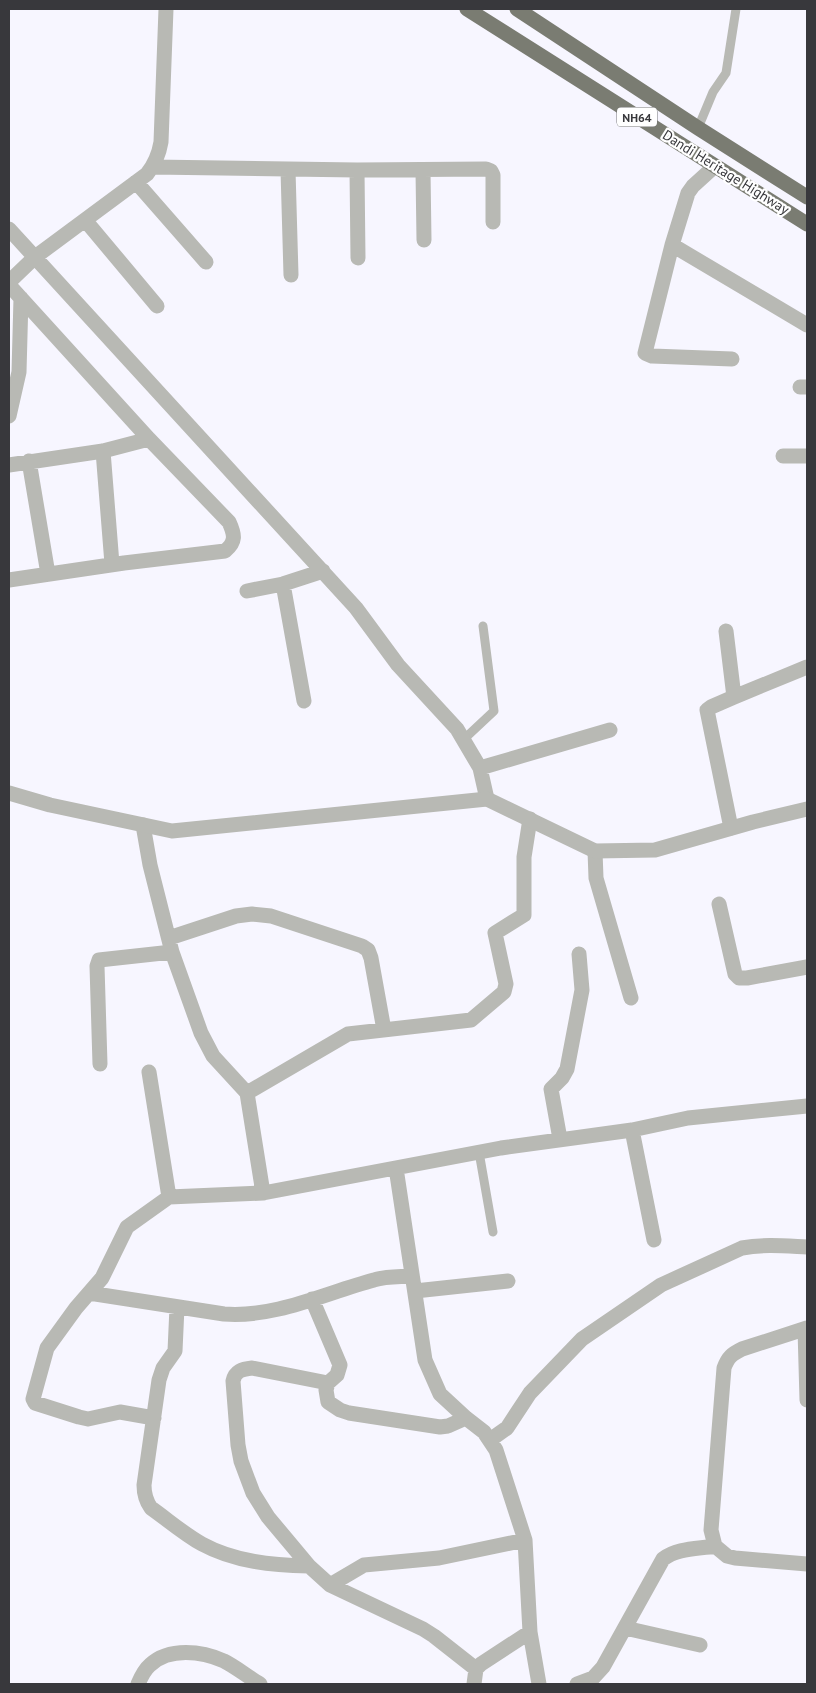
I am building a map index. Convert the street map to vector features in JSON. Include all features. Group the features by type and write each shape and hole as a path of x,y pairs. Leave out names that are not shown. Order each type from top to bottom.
{"highway":[{"name":"Dandi Heritage Highway","path":"467,9 807,224"},
{"name":"Dandi Heritage Highway","path":"517,9 807,197"}],"street":[{"path":"9,580 112,564 225,551 231,546 234,539 229,522 149,439 9,284 35,257 136,182 153,167 161,142 166,9"},
{"path":"715,166 688,193 672,245 645,353 652,356 732,359"},
{"path":"153,167 288,170 486,169 491,170 492,222"},
{"path":"288,170 292,274"},
{"path":"357,170 358,258"},
{"path":"423,170 424,240"},
{"path":"136,182 206,262"},
{"path":"85,220 157,306"},
{"path":"9,229 356,608 398,665 457,729 480,768 487,799"},
{"path":"672,245 807,325"},
{"path":"9,416 19,372 21,298"},
{"path":"9,465 104,451 149,439"},
{"path":"104,451 112,564"},
{"path":"784,456 807,456"},
{"path":"29,461 48,574"},
{"path":"247,591 283,584 322,571"},
{"path":"283,584 304,701"},
{"path":"726,631 734,697"},
{"path":"731,828 707,710 711,706 807,667"},
{"path":"480,768 610,730"},
{"path":"9,792 50,805 172,831 487,799 596,852 655,850 731,828 807,810"},
{"path":"247,1093 343,1036 471,1020 504,992 506,984 495,933 524,915 524,857 530,819"},
{"path":"143,825 150,865 171,945 201,1034 213,1056 247,1093 263,1193"},
{"path":"596,852 596,878 630,998"},
{"path":"719,904 735,974 739,978 807,967"},
{"path":"100,1064 97,966 99,960 171,945 236,916 252,914 271,916 362,946 368,950 384,1030"},
{"path":"560,1139 551,1089 562,1078 567,1069 582,990 579,954"},
{"path":"149,1072 169,1197"},
{"path":"154,1418 120,1412 94,1418 79,1418 33,1402 47,1348 76,1308 102,1278 128,1227 169,1197 263,1193 479,1152 632,1130 688,1118 807,1106"},
{"path":"632,1130 654,1240"},
{"path":"396,1168 422,1347 428,1371 440,1394 484,1432 496,1450 525,1540 530,1632 539,1684"},
{"path":"490,1440 507,1428 530,1393 582,1339 661,1285 742,1248 756,1246 807,1247"},
{"path":"89,1293 224,1314 239,1314 282,1308 374,1279 412,1276"},
{"path":"415,1291 508,1280"},
{"path":"312,1299 340,1365 336,1375 328,1383 326,1390 328,1402 340,1410 349,1413 440,1427 448,1426 466,1418"},
{"path":"177,1307 175,1352 160,1375 144,1485 144,1493 151,1508 192,1538 216,1550 258,1563 308,1566"},
{"path":"807,1400 806,1328 742,1349 732,1354 727,1360 724,1368 711,1530 715,1546 727,1556 807,1564"},
{"path":"328,1383 252,1368 238,1372 234,1376 238,1445 241,1461 253,1493 268,1517 308,1566 330,1585 423,1629 434,1636 475,1677 487,1659 530,1632"},
{"path":"330,1585 364,1565 444,1557 525,1540"},
{"path":"577,1684 593,1678 604,1667 663,1559 677,1551 715,1546"},
{"path":"625,1628 700,1645"},
{"path":"138,1684 149,1665 158,1659 173,1654 185,1653 198,1654 224,1661 260,1684"}],"lane":[{"path":"698,128 713,92 726,73 736,9"},
{"path":"464,740 494,711 483,626"},
{"path":"479,1152 493,1232"}]}
